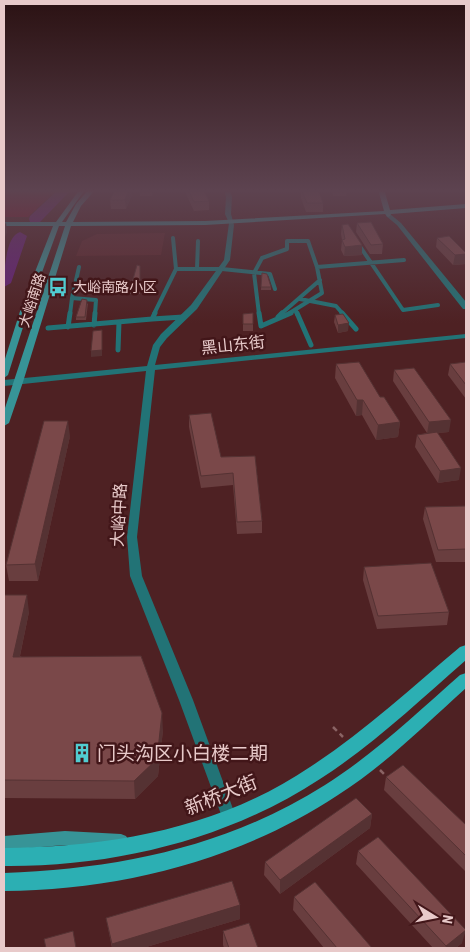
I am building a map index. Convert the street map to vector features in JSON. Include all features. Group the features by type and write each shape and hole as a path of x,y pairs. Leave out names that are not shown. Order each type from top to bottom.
{"main road":[{"name":"大峪南路","path":"4,376 26,304 53,233"},
{"name":"大峪南路","path":"4,423 19,382 66,233"},
{"name":"新桥大街","path":"4,857 95,852 150,843 262,804 316,772 353,746 466,651"},
{"path":"4,882 106,876 172,861 208,850 252,833 297,812 371,762 466,678"},
{"path":"4,842 65,838 150,843"}],"street":[{"name":"大峪中路","path":"229,817 186,700 136,576 132,537 150,369 156,347 183,318 222,269 227,260 230,233"},
{"path":"407,233 466,307"},
{"name":"黑山东街","path":"4,383 466,336"}],"lane":[{"path":"152,319 176,269 173,238"},
{"path":"287,241 308,241 317,267 322,293 296,311 261,326 254,273 262,258 287,249 287,241"},
{"path":"197,269 198,242"},
{"path":"357,242 403,310 438,305"},
{"path":"317,267 404,260"},
{"path":"68,327 79,267"},
{"path":"176,269 222,269 270,274 275,289"},
{"path":"272,321 320,280"},
{"path":"72,298 96,300 94,325"},
{"path":"300,299 336,306 356,329"},
{"path":"296,311 311,345"},
{"path":"48,328 183,318"},
{"path":"118,350 119,322"}],"shaded area":[{"path":"165,233 161,255 76,256 82,241 97,234"}],"building":[{"path":"344,233 354,233 362,245 345,247 342,240 345,239"},
{"path":"364,233 377,233 383,244 371,245"},
{"path":"449,236 466,254 455,255 437,238"},
{"path":"137,265 140,266 140,290 130,290"},
{"path":"262,273 267,274 271,287 261,287"},
{"path":"82,299 87,300 85,317 76,317"},
{"path":"253,313 253,324 243,324 243,314"},
{"path":"343,314 349,323 338,325 335,315"},
{"path":"102,330 102,350 91,351 93,331"},
{"path":"359,362 380,397 384,397 400,422 378,425 363,400 357,400 336,364"},
{"path":"466,362 466,385 450,364"},
{"path":"414,368 451,420 429,422 394,370"},
{"path":"211,413 221,457 255,456 262,521 237,522 233,473 201,476 189,415"},
{"path":"44,421 68,421 35,564 6,565"},
{"path":"437,432 461,468 440,471 417,435"},
{"path":"466,506 466,549 438,550 425,507"},
{"path":"431,563 449,612 378,616 364,567"},
{"name":"门头沟区小白楼二期","path":"4,595 27,595 13,657 141,656 162,713 157,759 134,781 4,780"},
{"path":"403,765 466,825 466,856 386,777"},
{"path":"356,798 372,814 280,880 265,862"},
{"path":"378,837 466,930 446,946 358,851"},
{"path":"232,881 240,905 112,944 106,918"},
{"path":"315,882 372,948 337,948 294,897"},
{"path":"249,923 258,948 229,948 223,931"},
{"path":"73,931 76,948 46,948 44,939"}],"waterway":[{"path":"4,283 20,236"}],"place":[{"name":"大峪南路小区","path":"58,287"},
{"name":"门头沟区小白楼二期","path":"82,753"}]}
